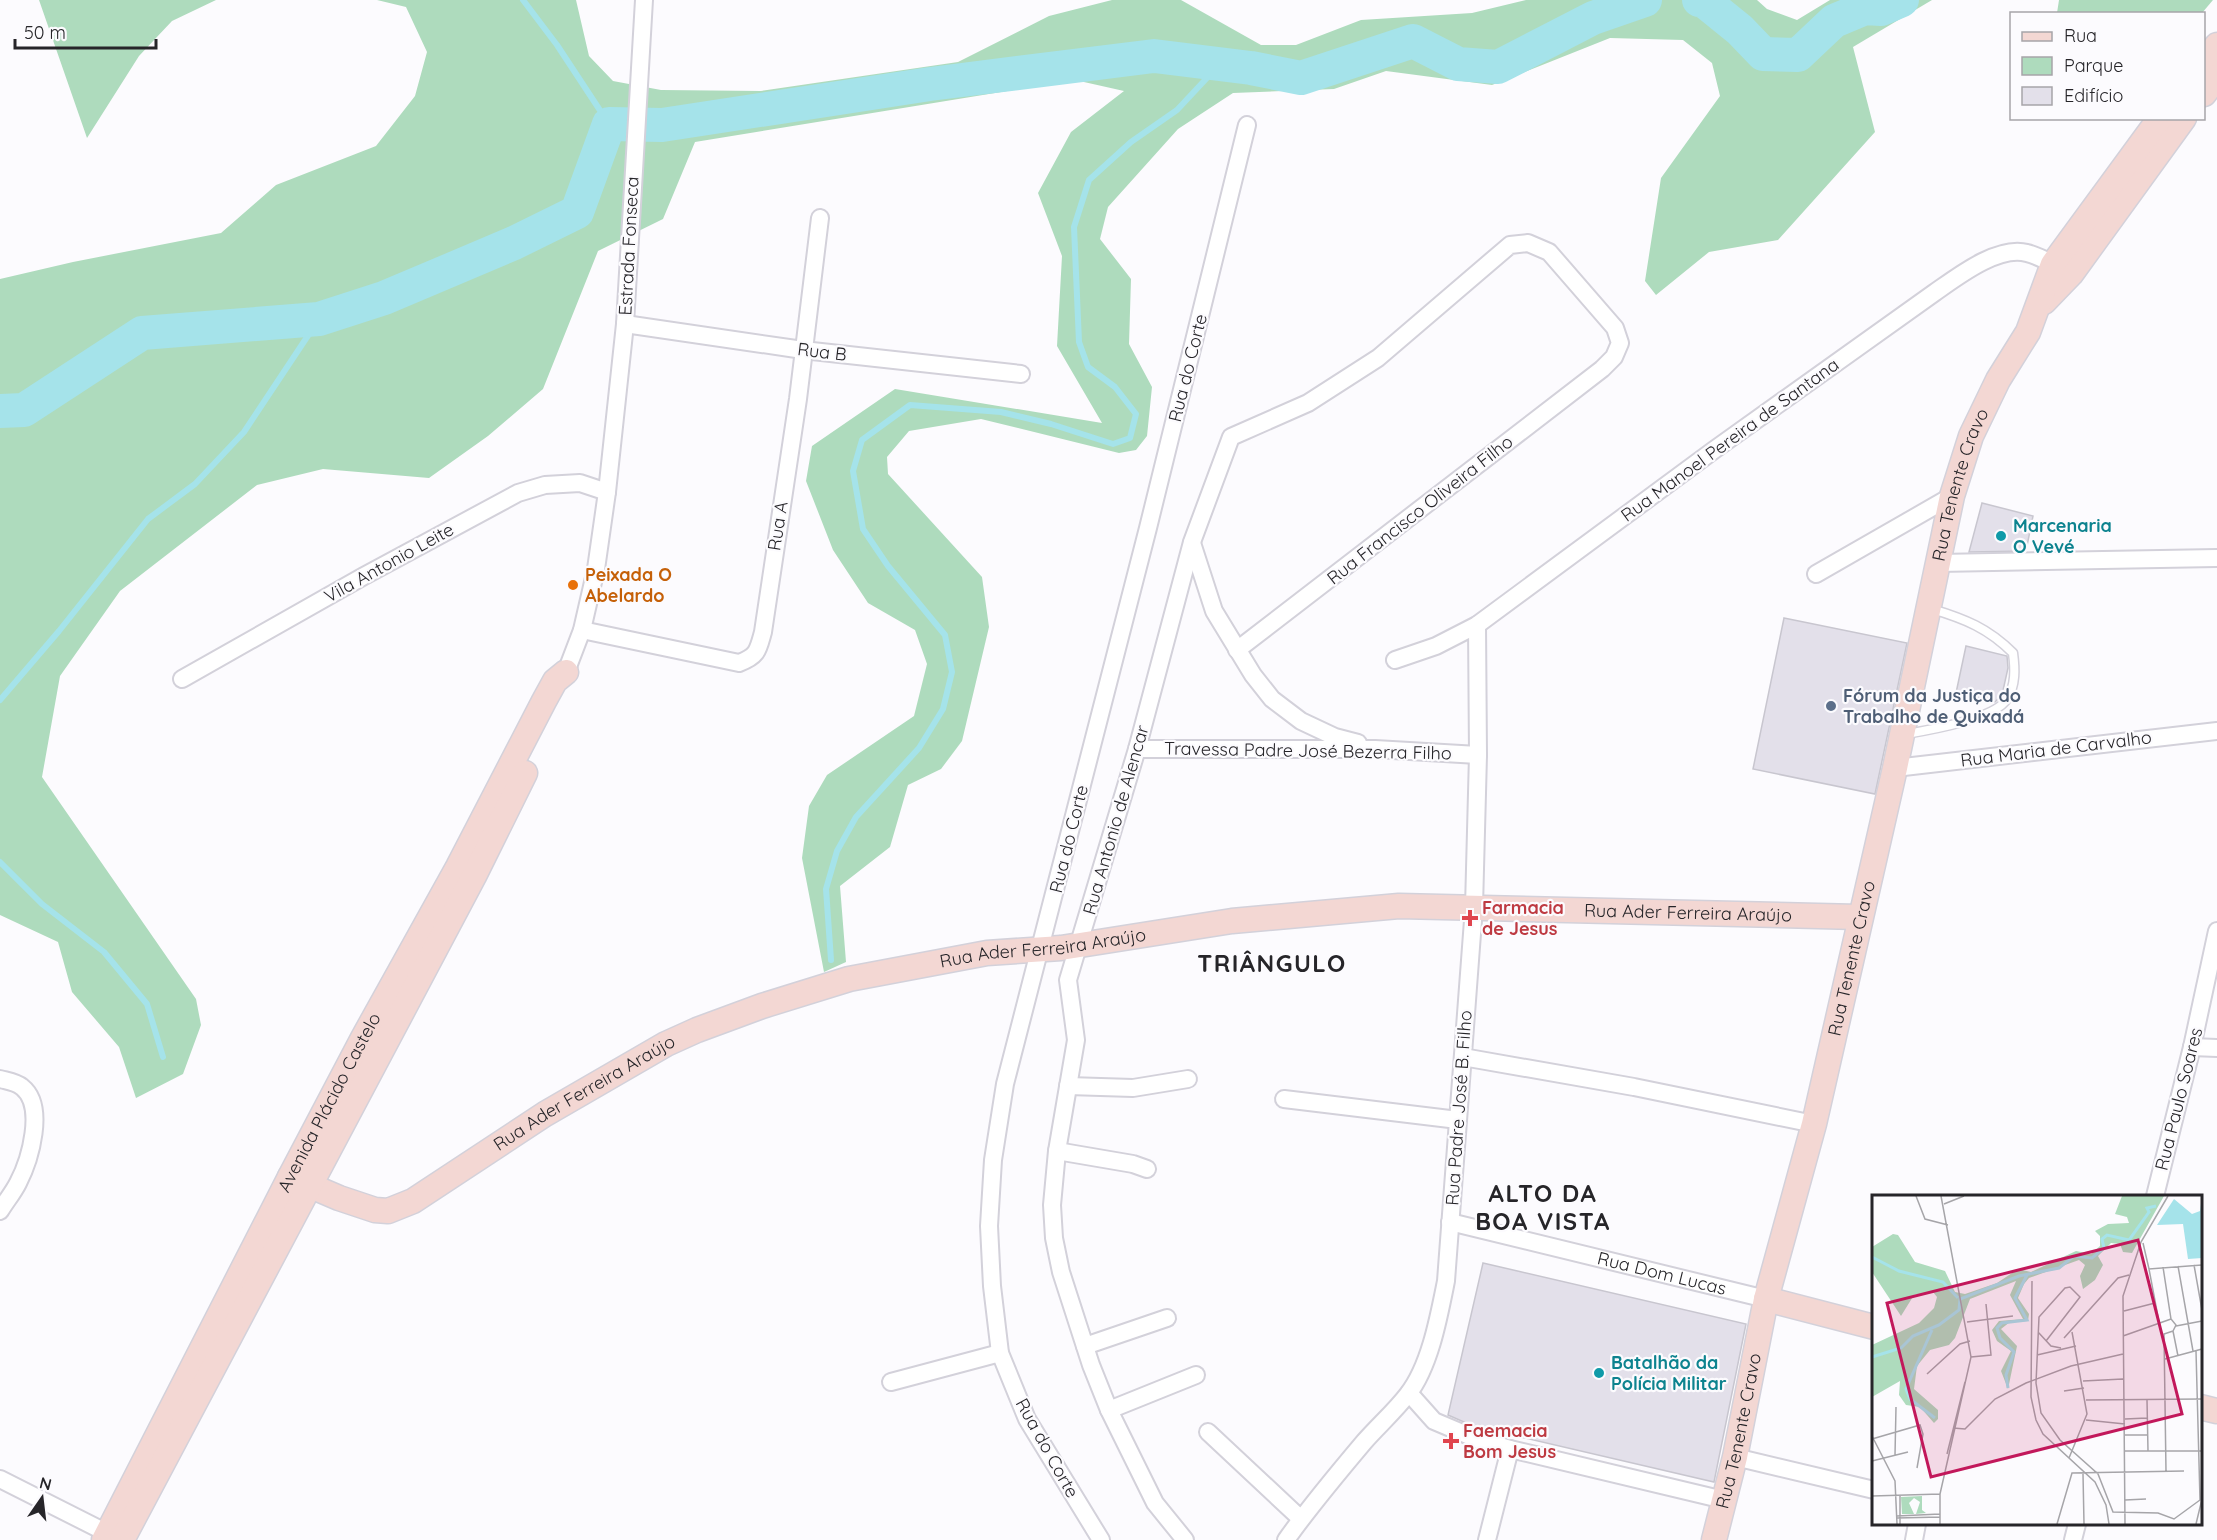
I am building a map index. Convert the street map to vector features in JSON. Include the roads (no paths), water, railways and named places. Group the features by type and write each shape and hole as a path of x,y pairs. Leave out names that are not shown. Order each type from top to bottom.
{"street":[{"name":"Estrada Fonseca","path":"607,492 625,324 644,0"},
{"path":"2205,62 2217,45"},
{"path":"2205,93 2217,76"},
{"path":"2062,269 2159,120"},
{"path":"2062,269 2182,120"},
{"name":"Rua do Corte","path":"1101,1540 1027,1419 1000,1353 992,1286 990,1238 993,1160 1005,1084 1149,528 1247,125"},
{"name":"Rua A","path":"582,630 739,663 752,658 758,650 763,632 820,218"},
{"name":"Rua Francisco Oliveira Filho","path":"1231,437 1308,403 1378,358 1510,244 1528,243 1549,252 1615,328 1620,342 1614,357 1602,369 1238,650"},
{"name":"Rua Manoel Pereira de Santana","path":"1395,660 1436,646 1477,625 1714,450 1934,292 1968,271 2009,252 2026,252 2062,269"},
{"name":"Rua Tenente Cravo","path":"1714,1540 1735,1457 1766,1299 1814,1124 1859,917 1895,768 1952,496 1971,435 1998,381 2028,332 2038,308 2062,269"},
{"name":"Rua B","path":"625,324 803,350 1021,374"},
{"name":"Rua Antonio de Alencar","path":"1185,1540 1155,1503 1110,1410 1085,1346 1061,1272 1054,1238 1052,1206 1057,1151 1076,1040 1068,980 1137,749 1192,543 1231,437"},
{"name":"Vila Antonio Leite","path":"182,679 364,576 518,493 545,485 580,483 607,492"},
{"name":"Avenida Plácido Castelo","path":"111,1538 466,872 544,700 555,681 566,672 582,630 596,569 607,492"},
{"path":"1816,574 1952,496"},
{"path":"1192,543 1214,611 1272,699 1286,711 1335,736 1375,749"},
{"path":"1938,563 2217,558"},
{"name":"Rua Padre José B. Filho","path":"1286,1540 1365,1442 1409,1393 1433,1339 1446,1281 1474,907 1478,755 1477,625"},
{"name":"Rua Maria de Carvalho","path":"1895,768 2217,731"},
{"name":"Travessa Padre José Bezerra Filho","path":"1137,749 1375,749 1478,755"},
{"name":"Rua Ader Ferreira Araújo","path":"300,1181 356,1204 387,1211 413,1201 545,1114 666,1044 697,1030 762,1006 849,979 987,952 1041,949 1232,921 1400,906 1859,917"},
{"name":"Rua Paulo Soares","path":"2155,1195 2192,1047 2217,931"},
{"path":"2192,1047 2217,1048"},
{"path":"1463,1057 1634,1087 1814,1124"},
{"path":"0,1079 22,1086 33,1099 34,1113 33,1137 25,1164 18,1183 0,1211"},
{"path":"1068,1086 1133,1088 1188,1079"},
{"path":"1284,1099 1458,1120"},
{"path":"1057,1151 1133,1164 1147,1169"},
{"name":"Rua Dom Lucas","path":"1450,1221 1872,1326"},
{"path":"1085,1346 1167,1318"},
{"path":"891,1382 1000,1353"},
{"path":"1110,1410 1196,1376"},
{"path":"1409,1393 1434,1421 1479,1440 1724,1500"},
{"path":"2202,1407 2217,1411"},
{"path":"1208,1432 1301,1519"},
{"path":"1487,1540 1510,1449"},
{"path":"1735,1457 1872,1490"},
{"path":"0,1479 111,1538"},
{"path":"1914,1540 1917,1525"},
{"path":"2073,1540 2077,1525"}],"lane":[{"path":"1902,735 1948,726 1988,713 2007,700 2014,682 2013,652 2000,639 1968,620 1928,608"}],"waterway":[{"path":"523,0 557,45 609,124"},
{"path":"0,411 24,410 142,333 319,319 384,298 514,243 577,212 609,124 662,125 930,84 1154,56 1251,68 1301,78 1413,41 1458,64 1498,67 1593,18 1645,0"},
{"path":"1699,0 1703,0 1740,30 1763,54 1798,55 1834,21 1865,8 1881,9 1902,0"},
{"path":"831,960 826,889 837,851 856,817 919,748 943,709 952,672 945,635 888,566 863,529 853,471 862,440 910,405 1001,412 1051,424 1113,444 1130,438 1136,414 1115,387 1088,367 1079,342 1074,227 1089,180 1131,142 1177,110 1220,64"},
{"path":"0,700 59,631 148,519 195,484 244,432 319,319"},
{"path":"0,862 42,904 104,952 147,1004 163,1057"}],"place":[{"name":"Marcenaria O Vevé","path":"2001,536"},
{"name":"Peixada O Abelardo","path":"573,585"},
{"name":"Fórum da Justiça do Trabalho de Quixadá","path":"1831,706"},
{"name":"Farmacia de Jesus","path":"1470,918"},
{"name":"Batalhão da Polícia Militar","path":"1599,1373"},
{"name":"Faemacia Bom Jesus","path":"1451,1441"}],"district":[{"name":"TRIÂNGULO","path":"1272,964"},
{"name":"ALTO DA BOA VISTA","path":"1543,1208"}]}
